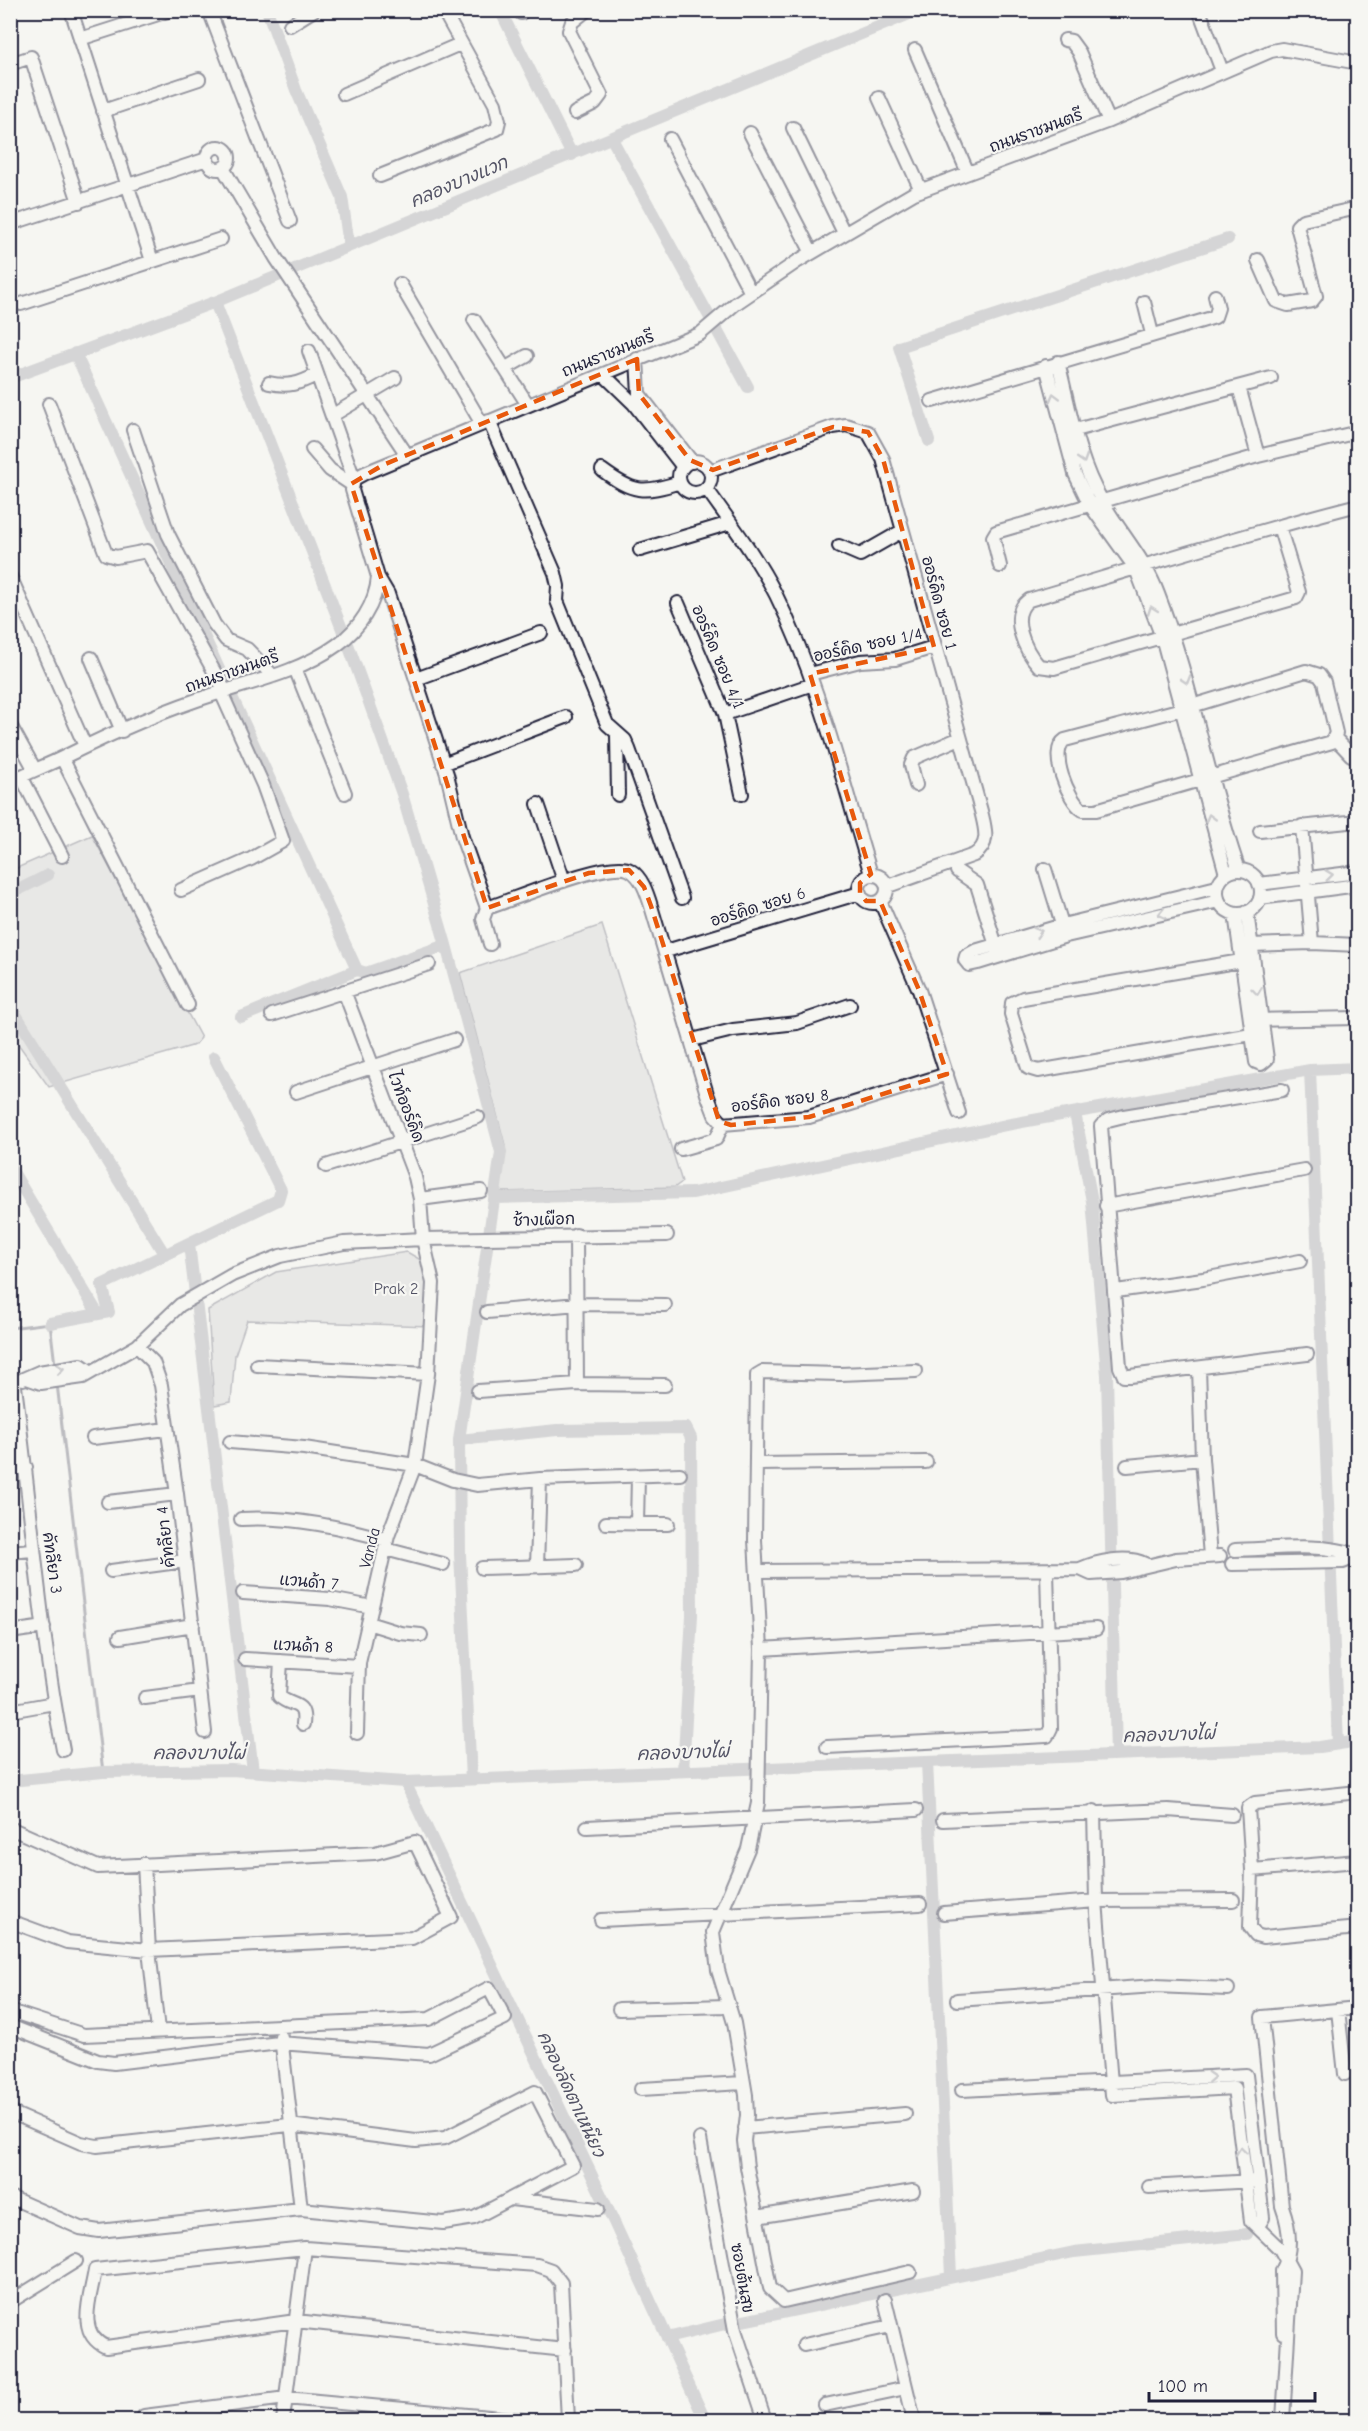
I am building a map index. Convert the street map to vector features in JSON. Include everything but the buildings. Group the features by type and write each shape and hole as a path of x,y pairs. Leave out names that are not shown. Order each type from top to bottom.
{"street":[{"path":"71,10 152,261"},
{"path":"80,39 171,10"},
{"path":"210,10 290,222"},
{"path":"290,25 314,10"},
{"path":"380,176 496,129 499,122 495,104 443,10"},
{"path":"575,113 595,104 601,95 569,30 572,22 587,10"},
{"path":"1199,10 1222,71"},
{"path":"1065,40 1071,41 1079,52 1109,122"},
{"path":"344,94 460,44"},
{"name":"ถนนราชมนตรี","path":"353,482 407,455 707,330 751,293 812,253 921,190 1109,122 1271,51 1282,49 1358,63"},
{"path":"915,50 968,173"},
{"path":"10,64 32,57 79,201"},
{"path":"103,111 199,79"},
{"path":"879,98 921,190"},
{"path":"793,128 844,233"},
{"path":"750,133 812,253"},
{"path":"670,139 751,293"},
{"path":"10,224 207,159 212,149 222,148 229,160 223,168"},
{"path":"207,159 212,167 223,168"},
{"path":"223,168 276,258 407,455"},
{"path":"1257,260 1276,301 1288,305 1312,301 1316,296 1297,226 1304,220 1358,208"},
{"path":"21,304 221,239"},
{"path":"400,284 485,423 555,573 558,586 556,597 609,729 629,749 682,898"},
{"path":"932,401 1215,317 1218,308 1215,296"},
{"path":"1143,302 1152,334"},
{"path":"474,320 528,405"},
{"path":"309,351 353,482 353,499 378,577 388,594 444,764 460,829 487,908 483,919 490,944"},
{"path":"506,368 528,356"},
{"path":"637,359 637,388 687,464"},
{"path":"1052,364 1070,432 1076,474 1141,567 1194,705 1226,874"},
{"path":"603,374 624,393 687,464"},
{"path":"269,383 285,387 316,375"},
{"path":"338,412 395,378"},
{"path":"1070,432 1272,378"},
{"path":"1239,387 1258,456"},
{"path":"624,393 637,388"},
{"path":"49,404 106,554 116,557 147,550 223,692 278,820 283,841 251,859 182,890"},
{"name":"ออร์คิด ซอย 1","path":"710,471 833,427 856,427 868,432 874,439 883,459 985,829 983,848 974,855 888,886"},
{"path":"133,430 168,534 214,624 226,640 247,649 273,676"},
{"path":"1000,566 993,537 996,532 1258,456 1358,432"},
{"path":"312,449 330,470 353,482"},
{"path":"680,482 688,491 701,491 710,483 710,471 702,462 687,464"},
{"path":"602,470 633,490 660,489 680,482 687,464"},
{"path":"706,488 775,592 811,679 871,874"},
{"path":"1279,526 1299,592 1296,598 1046,669 1032,658 1024,641 1020,622 1021,609 1029,600 1279,526 1358,505"},
{"path":"640,550 730,523"},
{"path":"839,546 860,555 902,531"},
{"path":"10,576 85,746"},
{"name":"ถนนราชมนตรี","path":"16,779 122,731 223,692 296,668 339,644 353,630 375,598 378,577"},
{"name":"ออร์คิด ซอย 4/1","path":"678,603 725,714 742,794"},
{"path":"416,679 541,633"},
{"path":"1167,636 1182,709 1239,870"},
{"name":"ออร์คิด ซอย 1/4","path":"725,714 860,661 895,659 934,647"},
{"path":"91,658 122,731"},
{"path":"296,668 345,793"},
{"path":"1335,738 1332,742 1089,812 1072,801 1061,773 1059,747 1065,740 1182,709 1306,671 1313,671 1324,682 1334,720 1335,738 1351,755 1358,757"},
{"path":"444,764 566,717"},
{"path":"10,725 35,770"},
{"path":"617,735 618,795"},
{"path":"916,785 911,765 914,758 960,738"},
{"path":"62,758 189,1005"},
{"path":"16,779 62,856"},
{"path":"538,804 564,882"},
{"path":"1260,831 1358,821"},
{"path":"1302,826 1312,943"},
{"name":"ออร์คิด ซอย 8","path":"487,908 608,868 629,870 644,887 666,951 707,1094 715,1115 723,1124 809,1117 947,1074"},
{"path":"1045,869 1064,931"},
{"path":"957,871 977,885 998,951 1217,887 1226,874 1239,870 1251,874 1259,884 1260,898 1253,909 1241,913 1228,911 1219,901 1217,887"},
{"path":"1260,898 1358,872"},
{"path":"871,874 880,876 888,886 886,895 880,901 866,901 860,893 860,883 871,874"},
{"path":"1259,884 1358,885"},
{"name":"ออร์คิด ซอย 6","path":"666,951 860,893"},
{"path":"880,901 919,990 959,1113"},
{"path":"1064,931 1219,901"},
{"path":"1241,913 1251,945 1247,960"},
{"path":"1241,913 1257,1033 1038,1071 1028,1068 1011,1014 1012,1003 1023,999 1247,960"},
{"path":"1251,945 1312,943 1358,945"},
{"path":"273,1014 429,964"},
{"name":"ไวท์ออร์คิด","path":"344,991 402,1142 420,1198 423,1239"},
{"path":"692,1040 733,1030 797,1023 850,1005"},
{"path":"1255,1020 1358,1018"},
{"path":"296,1092 454,1040"},
{"path":"1282,1090 1133,1114 1104,1122 1100,1131 1116,1291 1121,1373 1130,1376 1307,1354"},
{"path":"326,1166 478,1117"},
{"path":"681,1149 716,1139 723,1124"},
{"path":"1106,1206 1304,1170"},
{"path":"420,1198 481,1191"},
{"path":"576,1235 577,1384"},
{"name":"ช้างเผือก","path":"12,1380 85,1371 137,1346 180,1305 232,1275 280,1256 344,1243 576,1235 667,1235"},
{"name":"Vanda","path":"357,1733 359,1666 386,1545 415,1465 428,1374 433,1283 423,1239"},
{"path":"1116,1291 1203,1279 1300,1261"},
{"path":"487,1312 578,1304 665,1305"},
{"name":"คัทลียา 4","path":"137,1346 153,1362 161,1385 177,1494 205,1732"},
{"path":"257,1365 428,1374"},
{"path":"1199,1368 1202,1459 1215,1556 1224,1563 1232,1564 1293,1562 1320,1555"},
{"path":"910,2272 784,2301 770,2288 747,2167 745,2128 747,2115 734,2023 727,2006 713,1940 720,1916 748,1849 756,1818 759,1782 761,1649 756,1380 759,1374 916,1371"},
{"name":"คัทลียา 3","path":"12,1380 26,1467 32,1550 63,1750"},
{"path":"478,1391 577,1384 665,1385"},
{"path":"93,1438 167,1429"},
{"path":"230,1442 304,1448 415,1465 469,1484 680,1474"},
{"path":"1127,1466 1202,1459"},
{"path":"756,1464 926,1462"},
{"path":"10,1469 26,1467"},
{"path":"637,1524 638,1476"},
{"path":"537,1566 540,1479"},
{"path":"108,1502 177,1494"},
{"path":"241,1519 256,1518 344,1528 443,1564"},
{"path":"606,1523 668,1524"},
{"path":"758,1571 1101,1568 1120,1567 1137,1560 1144,1564 1215,1556 1227,1548 1235,1550 1294,1548 1320,1555 1358,1556"},
{"path":"1293,1562 1294,1548"},
{"path":"10,1552 32,1550"},
{"path":"1232,1564 1237,1558 1235,1550"},
{"path":"111,1571 185,1561"},
{"path":"482,1568 576,1565"},
{"path":"827,1747 1047,1736 1051,1728 1047,1570"},
{"name":"แวนด้า 7","path":"243,1593 330,1599 372,1607"},
{"path":"368,1623 400,1633 421,1635"},
{"path":"120,1637 193,1626"},
{"path":"10,1632 44,1627"},
{"path":"761,1649 1096,1629"},
{"name":"แวนด้า 8","path":"245,1659 359,1666"},
{"path":"281,1661 279,1696 300,1707 304,1714 303,1724"},
{"path":"145,1698 200,1691"},
{"path":"10,1711 54,1703"},
{"path":"1358,1792 1251,1805 1248,1808 1252,1870 1250,1927 1256,1935 1263,1937 1358,1928"},
{"path":"587,1827 915,1810"},
{"path":"943,1820 1094,1811 1168,1810 1232,1815"},
{"path":"1094,1811 1096,1901 1112,2095 1246,2075 1263,2218 1258,2226"},
{"path":"10,1828 98,1866 375,1853 415,1842 451,1917 412,1938 149,1950 67,1942 10,1921"},
{"path":"1252,1870 1358,1861"},
{"path":"144,1864 149,1950 158,2031"},
{"path":"944,1913 1096,1901 1233,1900"},
{"path":"601,1920 720,1916 920,1904"},
{"path":"957,2000 1155,1986 1228,1989"},
{"path":"10,2011 84,2035 429,2019 489,1988 505,2018 429,2054 281,2043 114,2063 98,2061 10,2026"},
{"path":"619,2008 727,2006"},
{"path":"1283,2420 1286,2340 1282,2332 1282,2271 1286,2264 1290,2229 1282,2206 1262,2017 1358,2008"},
{"path":"1338,2010 1346,2074"},
{"path":"279,2025 301,2209"},
{"path":"962,2090 1111,2082 1234,2088 1251,2221 1280,2249 1286,2264"},
{"path":"641,2089 743,2083"},
{"path":"10,2112 81,2144 97,2146 291,2125 416,2140 436,2140 536,2092 573,2166 474,2218 443,2223 301,2209 99,2231 80,2228 10,2197"},
{"path":"745,2128 905,2114"},
{"name":"ซอยต้นสุข","path":"700,2139 735,2330 765,2421"},
{"path":"1149,2187 1258,2181"},
{"path":"757,2217 913,2191"},
{"path":"510,2199 598,2209"},
{"path":"283,2421 305,2248"},
{"path":"565,2350 296,2321 106,2347 95,2342 86,2326 95,2270 305,2248 537,2265 551,2270 561,2283 565,2350 568,2421"},
{"path":"10,2302 76,2261"},
{"path":"885,2300 914,2421"},
{"path":"804,2345 891,2326"},
{"path":"825,2405 906,2388"},
{"path":"144,2416 286,2398 522,2421"}],"highlighted area":[{"path":"637,359 639,394 690,460 713,470 833,427 868,432 883,459 934,647 810,674 871,874 860,883 860,893 866,901 880,901 919,990 947,1074 809,1117 731,1125 719,1121 651,906 644,887 629,870 589,873 487,908 351,484 383,465"}],"green space":[{"path":"92,835 201,1038 195,1045 49,1087 11,1034 10,871"},
{"path":"602,925 682,1182 675,1187 499,1192 505,1145 460,973"},
{"name":"Prak 2","path":"407,1252 426,1263 435,1290 430,1326 247,1320 235,1355 231,1402 214,1405 208,1310 276,1272"}],"waterway":[{"path":"267,10 296,90 342,197 349,245"},
{"path":"500,10 572,155"},
{"name":"คลองบางแวก","path":"10,378 215,302 919,10"},
{"path":"612,139 748,387"},
{"path":"929,441 899,347 1228,239"},
{"path":"215,302 349,647 402,794 446,945 501,1152 459,1440 460,1554 471,1779"},
{"path":"75,353 224,680"},
{"path":"233,699 357,970 366,973 446,945"},
{"path":"10,894 48,875"},
{"path":"241,1017 357,970"},
{"path":"10,1005 165,1255"},
{"path":"50,1323 109,1312 102,1285 278,1200 281,1190 214,1057"},
{"path":"494,1198 693,1193 1006,1125 1310,1070 1358,1068"},
{"path":"1310,1070 1338,1744"},
{"path":"1075,1113 1092,1201 1107,1375 1116,1755"},
{"path":"10,1167 98,1314"},
{"path":"189,1244 253,1771"},
{"path":"10,1328 50,1323 55,1365"},
{"path":"57,1384 103,1772"},
{"path":"459,1440 557,1430 686,1428 691,1438 692,1615 683,1771"},
{"name":"คลองบางไผ่","path":"10,1781 103,1772 231,1770 405,1782 1320,1747 1358,1741"},
{"path":"927,1762 951,2276"},
{"name":"คลองลัดตาเหนียว","path":"405,1782 614,2222 705,2420"},
{"path":"743,2321 1074,2252 1247,2234"},
{"path":"667,2338 725,2324"}]}
